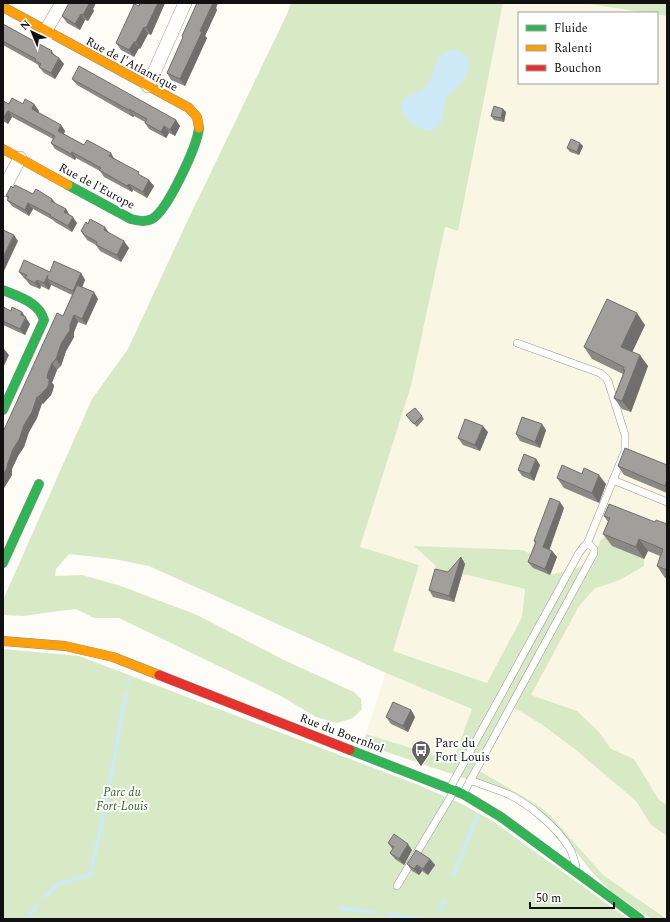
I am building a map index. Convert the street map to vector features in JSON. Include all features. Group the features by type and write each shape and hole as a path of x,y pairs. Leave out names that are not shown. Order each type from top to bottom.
{"street":[{"path":"46,30 62,3"},
{"path":"148,86 185,3"},
{"name":"Rue de l'Atlantique","path":"3,7 189,108 197,117 199,125 198,134 182,171"},
{"name":"Rue de l'Europe","path":"3,149 131,219 142,221 152,219 162,211 168,202 182,171"},
{"path":"3,190 20,158"},
{"path":"3,290 38,307 43,313 44,320 3,410"},
{"path":"3,563 39,484"},
{"name":"Rue du Boernhol","path":"3,641 65,646 113,657 456,791 501,817 640,919"}],"lane":[{"path":"397,886 456,791 579,553 583,547 588,544 626,451 625,435 606,378 600,373 518,343"},
{"path":"614,480 667,502"},
{"path":"456,791 470,780 594,553 592,547 588,544"},
{"path":"470,780 508,794 534,812 554,829 571,851 579,874"}],"shaded area":[{"path":"503,3 583,3 641,12 518,12 518,84 658,84 658,14 667,16 667,918 603,875 550,815 528,798 363,744 419,566 360,547 411,386 445,227 458,230"}],"green space":[{"path":"291,3 503,3 458,231 445,227 411,386 360,547 419,565 393,651 487,683 522,617 525,589 468,575 434,572 436,566 414,546 523,550 537,558 533,568 550,575 578,568 595,557 600,541 613,528 612,546 644,559 644,566 618,581 595,588 579,606 531,695 577,711 598,731 611,749 634,759 659,800 667,805 667,836 651,825 636,801 576,750 544,726 512,706 476,769 536,804 550,815 603,875 667,919 651,919 611,892 591,871 574,849 517,796 363,744 366,734 453,761 472,709 386,673 149,566 114,559 69,554 56,569 55,576 82,575 121,586 197,615 284,660 354,692 361,699 362,709 353,718 337,723 316,717 281,696 119,618 94,618 76,609 23,616 4,615 3,613 3,600 92,399 128,349"},
{"path":"583,3 667,3 667,16 658,14 658,12 641,12"},
{"name":"Parc du Fort-Louis","path":"3,649 79,656 416,784 460,803 493,821 628,919 3,919"}],"water":[{"path":"455,50 461,52 468,59 468,72 462,82 448,96 443,110 442,123 431,130 420,128 411,123 404,115 401,107 402,103 407,97 424,88 431,78 437,60 441,56 447,52"}],"building":[{"path":"69,3 89,4 83,15 81,14 75,24 62,16"},
{"path":"140,3 158,3 146,28 144,27 136,42 134,42 129,50 116,43 134,4 139,6"},
{"path":"197,3 213,3 200,31 202,32 180,79 167,73"},
{"path":"3,24 52,51 51,53 59,58 51,73 39,67 41,64 35,61 36,59 3,41"},
{"path":"79,66 176,120 170,130 164,126 161,132 145,123 147,119 72,79"},
{"path":"12,98 23,104 25,99 34,104 32,109 61,125 58,131 84,145 87,140 111,153 109,156 139,172 138,174 149,180 143,192 129,184 127,186 99,170 101,168 72,152 71,154 51,143 55,136 8,111 3,117 3,101 9,104"},
{"path":"494,106 503,109 501,118 491,116"},
{"path":"571,139 580,143 577,152 567,148"},
{"path":"15,185 33,194 36,189 52,199 51,201 66,209 64,212 73,217 68,226 28,203 25,210 7,200 9,197 6,196 11,186 13,188"},
{"path":"90,219 105,227 104,230 124,241 117,255 96,245 97,242 83,234 81,231 86,222 88,224"},
{"path":"3,230 14,235 3,257"},
{"path":"24,260 50,272 54,261 81,273 73,291 47,279 48,275 44,283 37,280 35,283 25,278 27,275 19,272"},
{"path":"77,285 94,292 82,319 74,315 70,325 70,330 61,344 56,359 52,363 48,373 47,378 49,379 49,384 47,388 37,397 32,412 24,425 3,475 3,432 57,313 63,316"},
{"path":"607,299 637,313 621,347 640,355 622,401 614,398 625,370 623,370 624,367 584,347"},
{"path":"3,307 11,311 12,307 22,312 21,315 26,317 20,329 3,321"},
{"path":"415,408 422,416 414,424 406,415"},
{"path":"522,417 542,424 535,442 516,434"},
{"path":"465,419 483,426 475,445 458,438"},
{"path":"625,448 667,465 667,480 665,486 618,466"},
{"path":"524,454 536,459 530,474 518,470"},
{"path":"562,465 582,474 584,468 599,475 592,493 557,478"},
{"path":"550,498 560,502 543,547 552,551 545,569 528,562"},
{"path":"609,504 655,522 656,520 667,524 667,570 657,566 663,549 639,539 636,547 603,534 610,518 604,516"},
{"path":"461,557 449,596 429,590 435,569 448,572"},
{"path":"393,702 411,710 403,726 386,717"},
{"path":"394,834 408,844 399,859 390,853 394,847 388,843"},
{"path":"416,850 430,859 423,869 417,865 414,869 407,864"}],"waterway":[{"path":"45,897 58,884 90,875 105,810 126,693"},
{"path":"453,876 478,815"},
{"path":"440,910 444,901"},
{"path":"26,919 37,906"},
{"path":"339,908 375,913"},
{"path":"387,914 419,919"}],"traffic: fast":[{"path":"68,185 131,219 142,221 152,219 166,204 181,177 193,149 199,128"},
{"path":"3,290 33,304 38,309 44,320 3,410"},
{"path":"3,563 39,484"},
{"path":"350,750 463,794 501,817 640,919"}],"traffic: slow":[{"path":"3,7 189,108 197,117 199,128"},
{"path":"3,149 68,185"},
{"path":"3,641 65,646 113,657 159,675"}],"traffic: jam":[{"path":"159,675 350,750"}],"place":[{"name":"Parc du Fort Louis","path":"421,767"}]}
